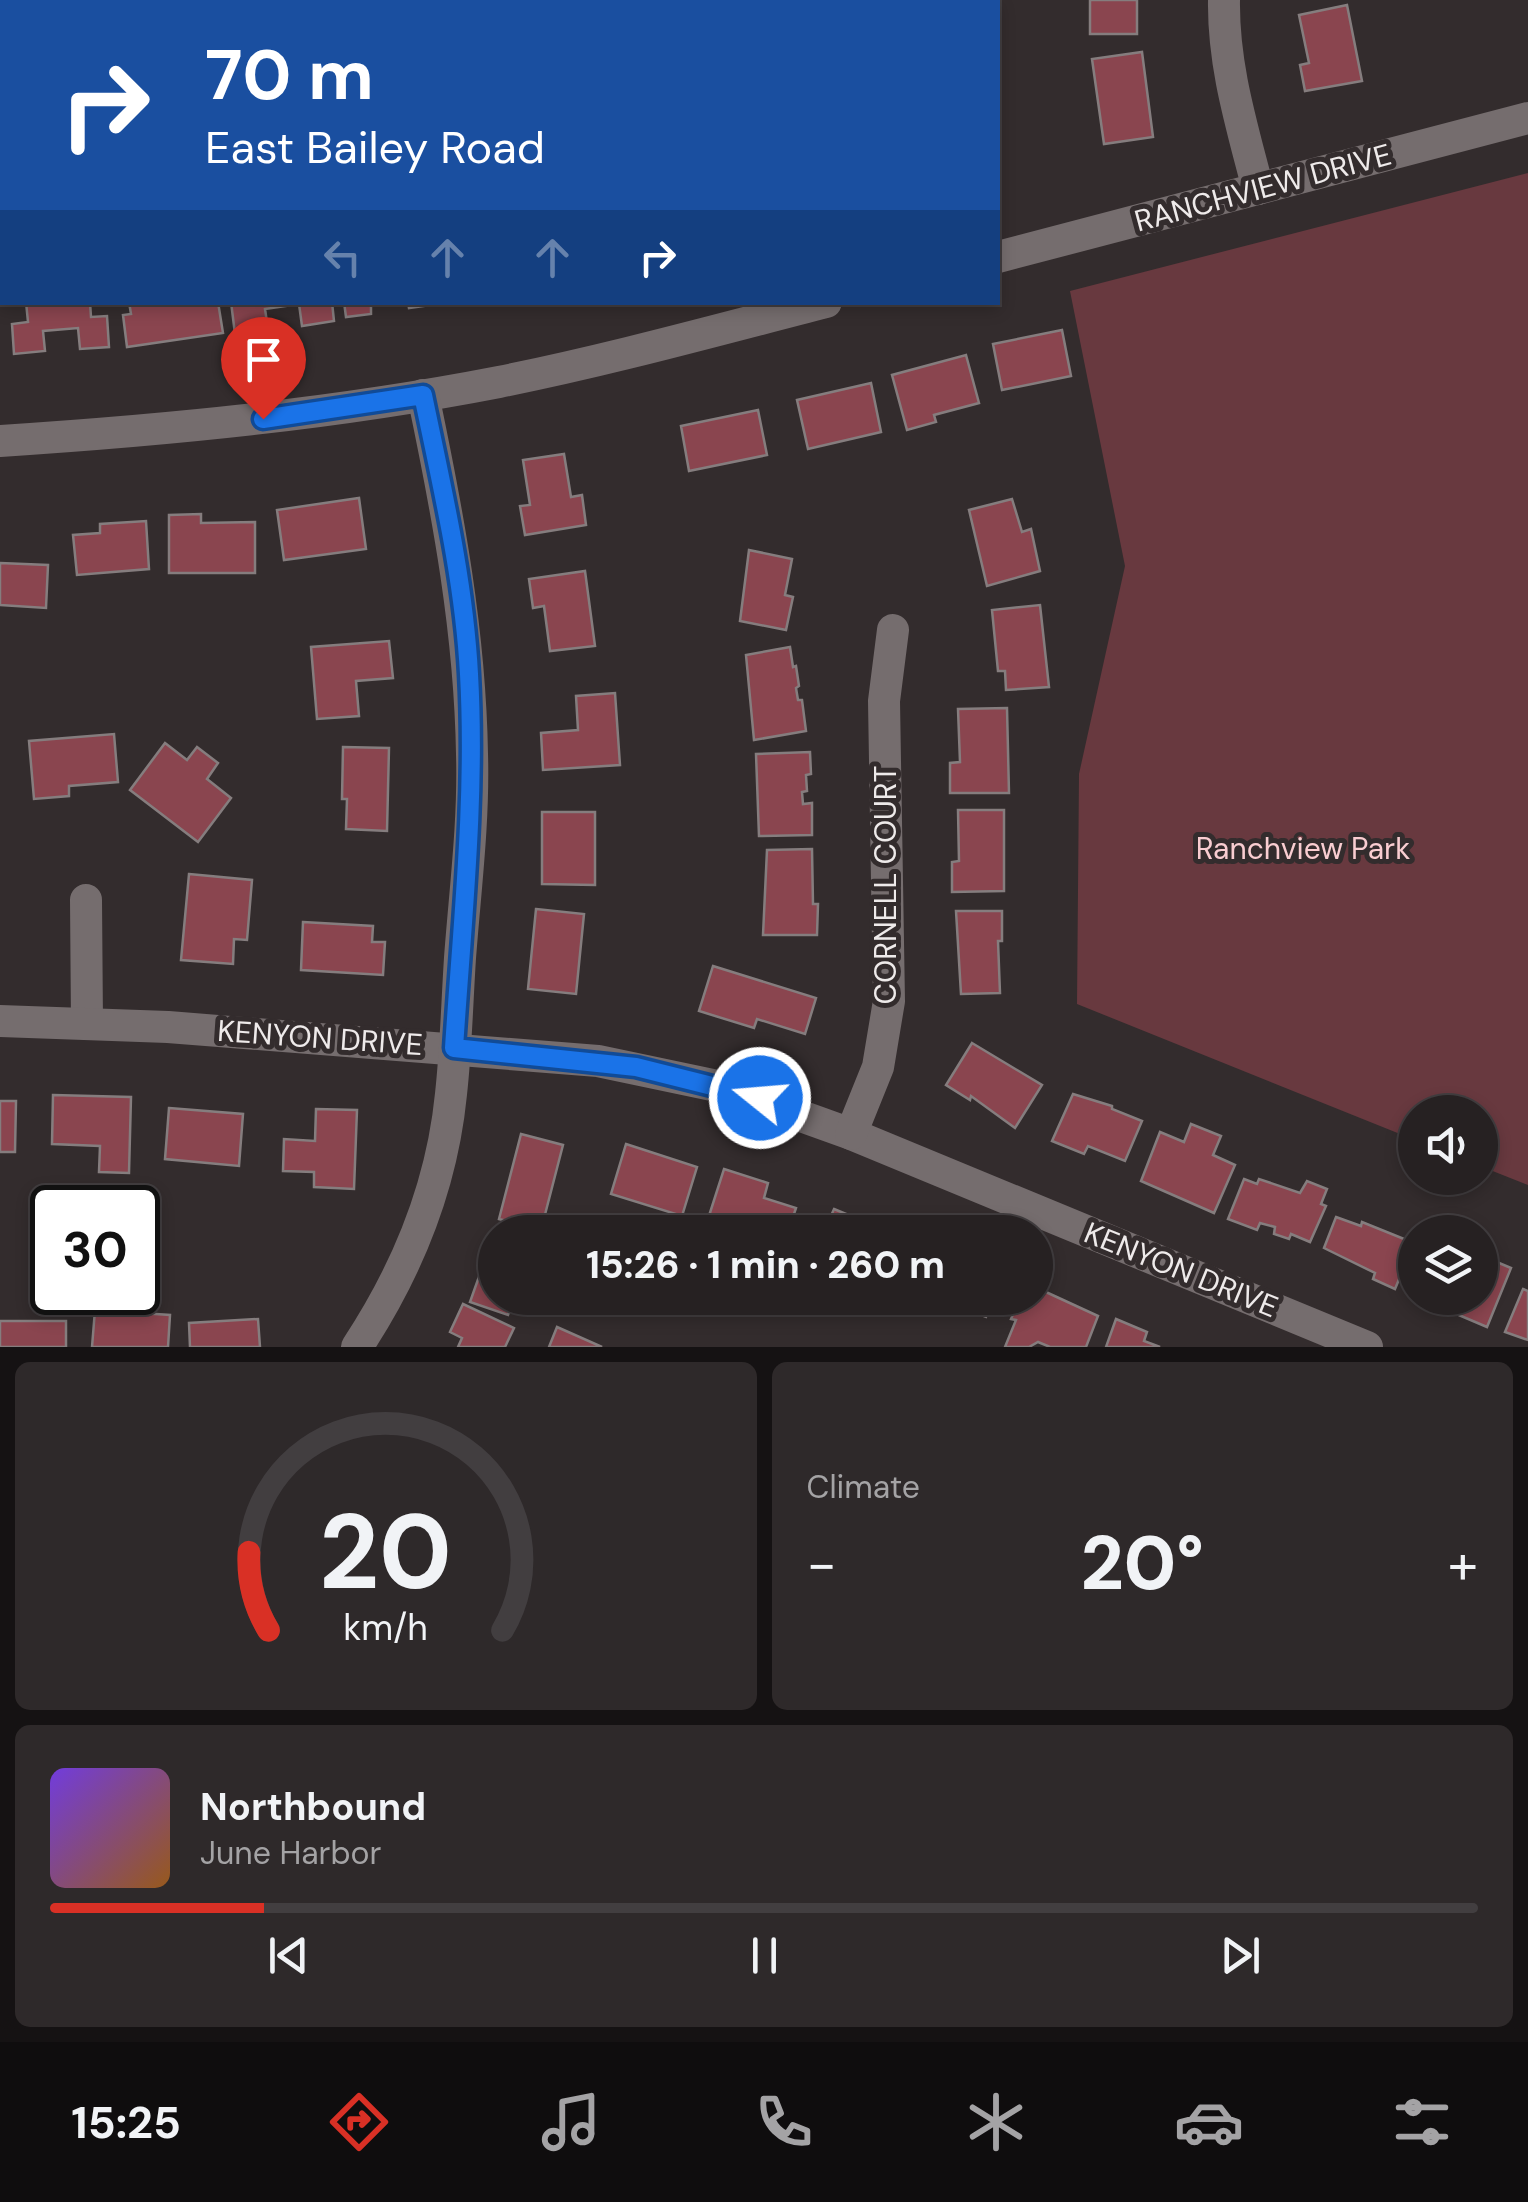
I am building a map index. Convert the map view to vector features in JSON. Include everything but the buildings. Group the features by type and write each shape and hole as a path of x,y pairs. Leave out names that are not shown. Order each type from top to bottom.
{"street":[{"path":"1224,0 1230,80 1258,189"},
{"name":"RANCHVIEW DRIVE","path":"1000,257 1528,118"},
{"path":"0,441 263,419 423,395 584,364 814,305"},
{"path":"357,1347 384,1306 415,1242 435,1178 451,1098 472,788 469,673 452,534 423,395"},
{"name":"CORNELL COURT","path":"850,1134 878,1067 889,1001 884,702 893,630"},
{"path":"86,900 87,1024"},
{"name":"KENYON DRIVE","path":"0,1021 454,1048 636,1067 760,1098 1366,1347"}],"green space":[{"name":"Ranchview Park","path":"1528,173 1528,1185 1498,1173 1498,1095 1398,1095 1398,1133 1077,1004 1079,774 1125,566 1070,291"}],"route":[{"path":"263,419 423,395 452,534 469,673 472,788 454,1048 636,1067 760,1098"}]}
